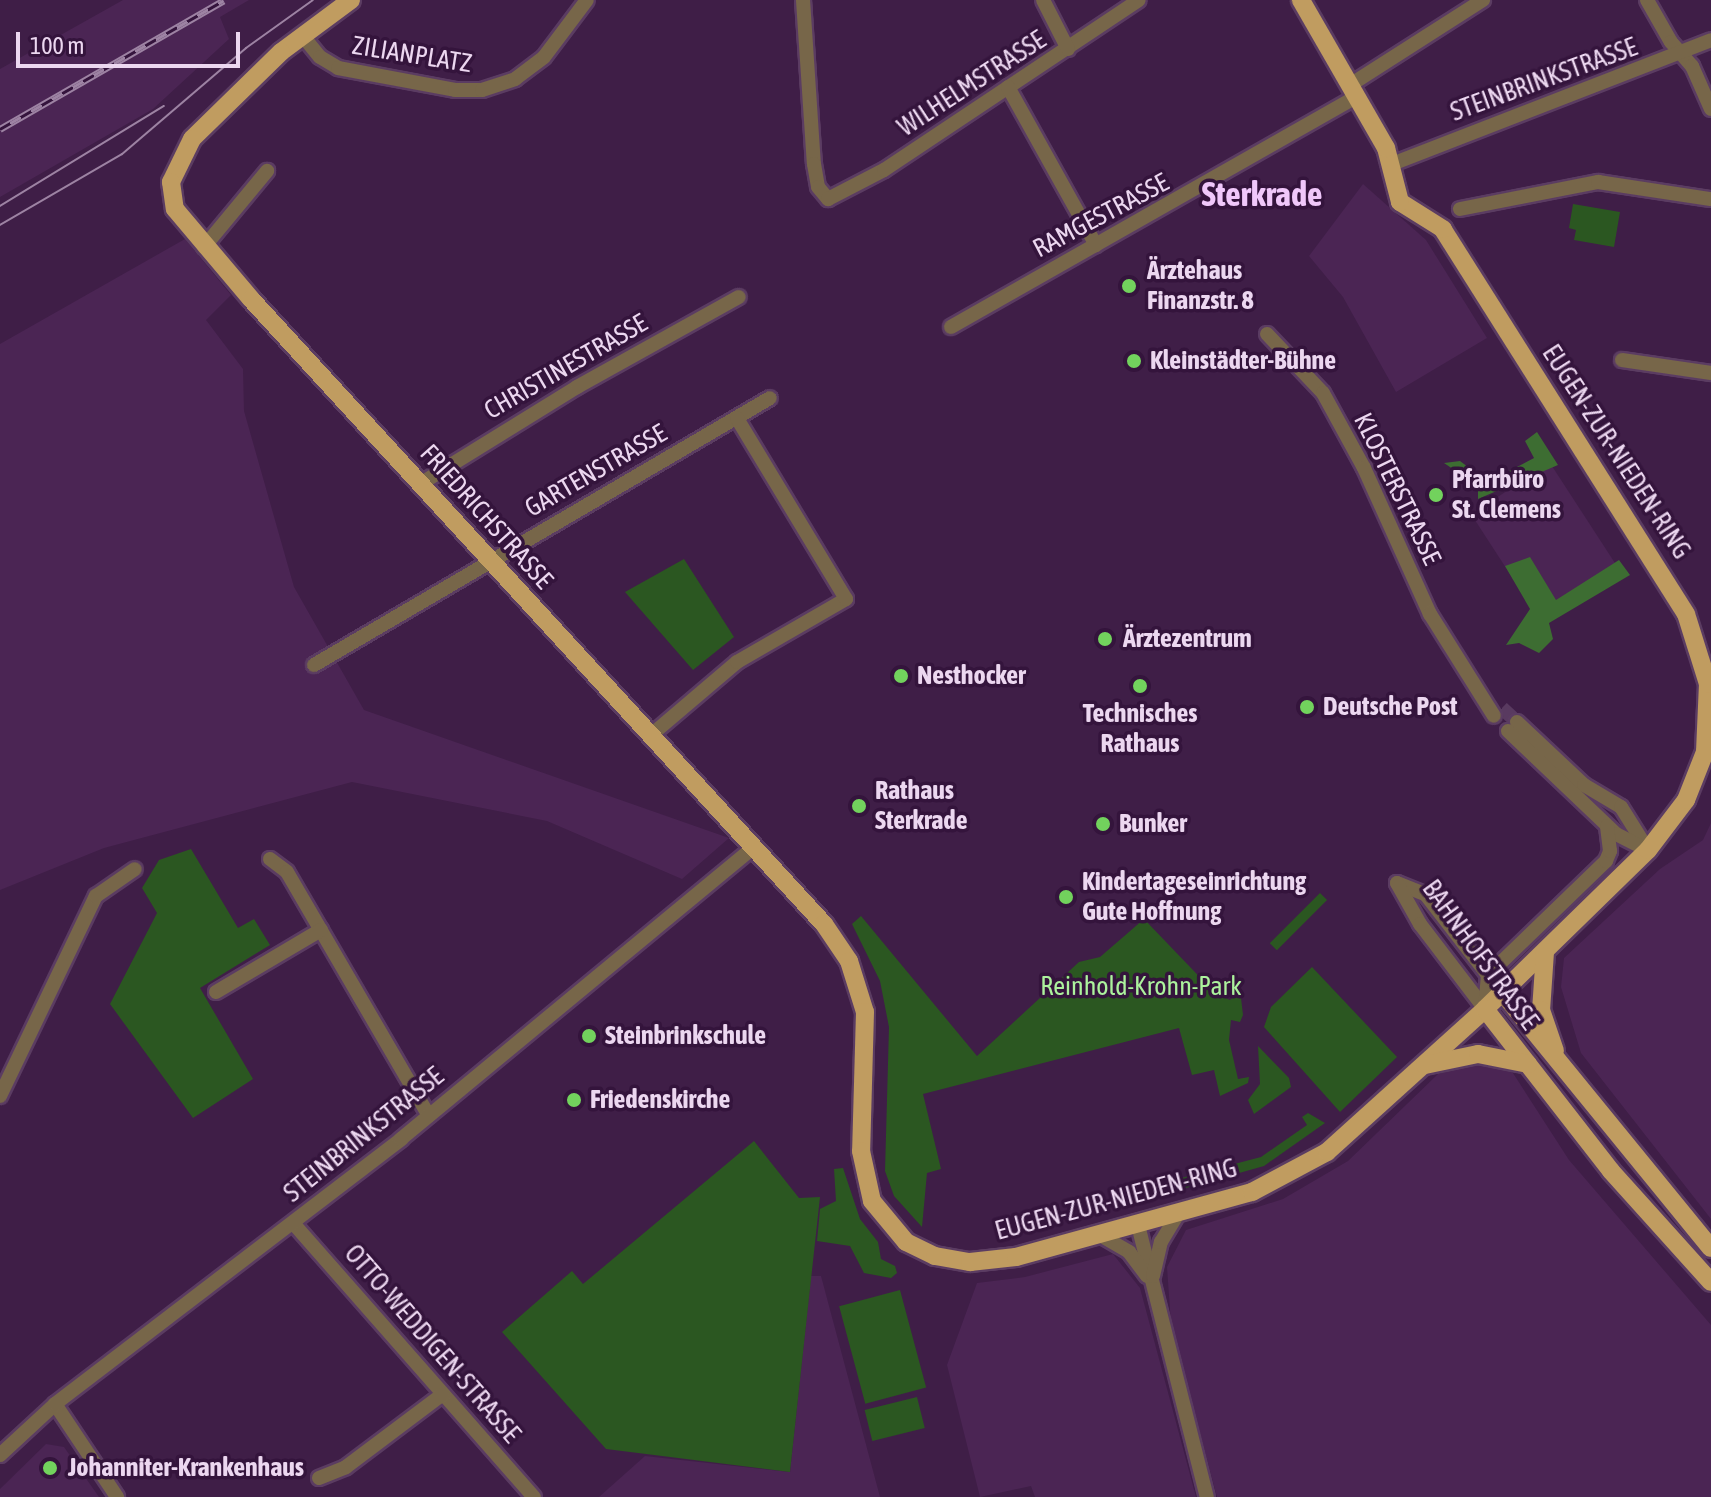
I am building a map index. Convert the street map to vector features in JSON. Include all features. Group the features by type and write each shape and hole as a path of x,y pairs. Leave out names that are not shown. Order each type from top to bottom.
{"main road":[{"path":"302,35 351,0"},
{"name":"EUGEN-ZUR-NIEDEN-RING","path":"754,847 824,924 857,979 867,1037 862,1163 872,1201 889,1227 924,1252 970,1262 1016,1257 1252,1192 1318,1157 1384,1101 1417,1066 1485,1009 1545,952 1648,850 1686,800 1705,752 1708,684 1693,630 1669,583 1443,229 1400,202 1392,164 1301,0"},
{"name":"FRIEDRICHSTRASSE","path":"302,35 210,119 172,175 171,194 182,221 754,847"},
{"path":"1545,952 1541,1010 1561,1065"},
{"name":"BAHNHOFSTRASSE","path":"1502,992 1711,1248"},
{"name":"BAHNHOFSTRASSE","path":"1485,1009 1611,1171 1711,1282"},
{"path":"1417,1066 1478,1054 1528,1064"}],"street":[{"name":"ZILIANPLATZ","path":"302,35 320,57 338,68 455,90 482,90 515,79 539,62 587,0"},
{"name":"WILHELMSTRASSE","path":"803,0 814,164 818,187 828,199 884,170 1139,0"},
{"path":"1043,0 1068,49"},
{"name":"RAMGESTRASSE","path":"951,327 1096,245 1353,91 1483,0"},
{"path":"1647,0 1683,53 1711,109"},
{"name":"STEINBRINKSTRASSE","path":"1392,164 1711,40"},
{"path":"1008,87 1096,245"},
{"path":"204,247 267,171"},
{"path":"1460,209 1598,182 1711,199"},
{"name":"CHRISTINESTRASSE","path":"420,484 577,387 739,297"},
{"name":"KLOSTERSTRASSE","path":"1267,334 1323,393 1364,468 1430,614 1469,676 1498,712"},
{"path":"1622,360 1711,373"},
{"name":"GARTENSTRASSE","path":"314,665 489,559 770,398"},
{"path":"650,736 737,662 846,599 737,418"},
{"path":"1512,726 1584,785 1621,807 1648,850 1609,833 1512,726"},
{"path":"1485,1009 1488,975 1606,861 1609,833"},
{"name":"STEINBRINKSTRASSE","path":"0,1455 55,1404 429,1116 754,847"},
{"path":"270,859 287,872 429,1116"},
{"path":"0,1096 96,896 135,869"},
{"name":"BAHNHOFSTRASSE","path":"1485,1009 1420,924 1397,883 1426,895 1502,992"},
{"path":"216,992 321,930"},
{"path":"1152,1284 1161,1242 1178,1214"},
{"name":"OTTO-WEDDIGEN-STRASSE","path":"293,1223 534,1497"},
{"path":"1138,1225 1207,1497"},
{"path":"1100,1235 1129,1252 1152,1284"},
{"path":"319,1478 346,1467 443,1394"},
{"path":"55,1404 117,1497"}],"shaded area":[{"path":"123,0 249,0 220,17 229,39 153,109 0,197 0,69"},
{"path":"1363,184 1426,240 1487,338 1396,392 1343,297 1309,256"},
{"path":"185,239 231,295 206,320 243,369 244,411 294,587 364,710 729,838 682,879 547,821 352,782 104,848 0,890 0,344"},
{"path":"1550,463 1618,567 1539,618 1471,514"},
{"path":"1711,823 1711,1219 1581,1053 1561,987 1564,958 1660,869 1703,840"},
{"path":"1475,1063 1511,1070 1569,1160 1711,1325 1711,1497 1217,1497 1171,1324 1167,1267 1186,1230 1283,1199 1348,1161 1438,1074"},
{"path":"1113,1254 1140,1288 1196,1497 1035,1497 1031,1486 980,1497 947,1365 977,1283 1025,1277"},
{"path":"811,1276 821,1276 880,1497 599,1497 645,1456 790,1472"},
{"name":"Johanniter-Krankenhaus","path":"46,1444 64,1447 99,1497 0,1497 0,1489"}],"green space":[{"path":"1573,204 1620,212 1614,247 1574,240 1576,230 1569,228"},
{"path":"1537,432 1558,465 1478,499 1478,486 1444,463 1460,461 1488,482 1534,458 1525,441"},
{"path":"1530,557 1556,600 1619,560 1630,575 1549,623 1553,639 1539,653 1519,643 1506,645 1530,609 1505,566"},
{"path":"684,559 734,637 693,670 625,592"},
{"path":"191,849 238,928 254,919 270,945 200,988 253,1079 193,1118 110,1004 157,913 142,888 159,860"},
{"path":"1320,893 1327,900 1277,950 1270,943"},
{"name":"Reinhold-Krohn-Park","path":"861,916 977,1056 1079,962 1100,957 1144,919 1215,993 1230,1000 1237,993 1241,998 1243,1015 1240,1022 1231,1020 1229,1040 1238,1079 1249,1077 1248,1083 1220,1096 1214,1070 1192,1075 1179,1028 923,1094 941,1169 927,1173 922,1227 894,1196 885,1171 889,1027 880,981 852,924"},
{"path":"1312,967 1397,1057 1340,1112 1264,1027 1271,1007"},
{"path":"1258,1046 1289,1078 1291,1087 1254,1114 1248,1100 1260,1084"},
{"path":"1308,1113 1325,1123 1264,1166 1140,1201 1139,1189 1261,1157 1307,1125 1302,1117"},
{"path":"754,1141 799,1198 820,1197 790,1472 606,1449 502,1332 572,1271 583,1284"},
{"path":"843,1168 860,1219 878,1242 881,1259 895,1266 897,1273 891,1278 864,1273 850,1246 817,1241 820,1209 836,1201 834,1169"},
{"path":"900,1290 926,1388 865,1404 839,1306"},
{"path":"917,1397 925,1428 872,1441 865,1410"}],"tunnel":[{"path":"1502,708 1517,722"}],"tram line":[{"path":"0,225 122,154 246,48 313,0"},
{"path":"0,206 164,106"}],"railway":[{"path":"0,129 224,0"}],"place":[{"name":"Ärztehaus Finanzstr. 8","path":"1129,286"},
{"name":"Kleinstädter-Bühne","path":"1134,361"},
{"name":"Pfarrbüro St. Clemens","path":"1436,495"},
{"name":"Ärztezentrum","path":"1105,639"},
{"name":"Nesthocker","path":"901,676"},
{"name":"Technisches Rathaus","path":"1140,686"},
{"name":"Deutsche Post","path":"1307,707"},
{"name":"Rathaus Sterkrade","path":"859,806"},
{"name":"Bunker","path":"1103,824"},
{"name":"Kindertageseinrichtung Gute Hoffnung","path":"1066,897"},
{"name":"Steinbrinkschule","path":"589,1036"},
{"name":"Friedenskirche","path":"574,1100"},
{"name":"Johanniter-Krankenhaus","path":"50,1468"}],"district":[{"name":"Sterkrade","path":"1262,194"}]}
